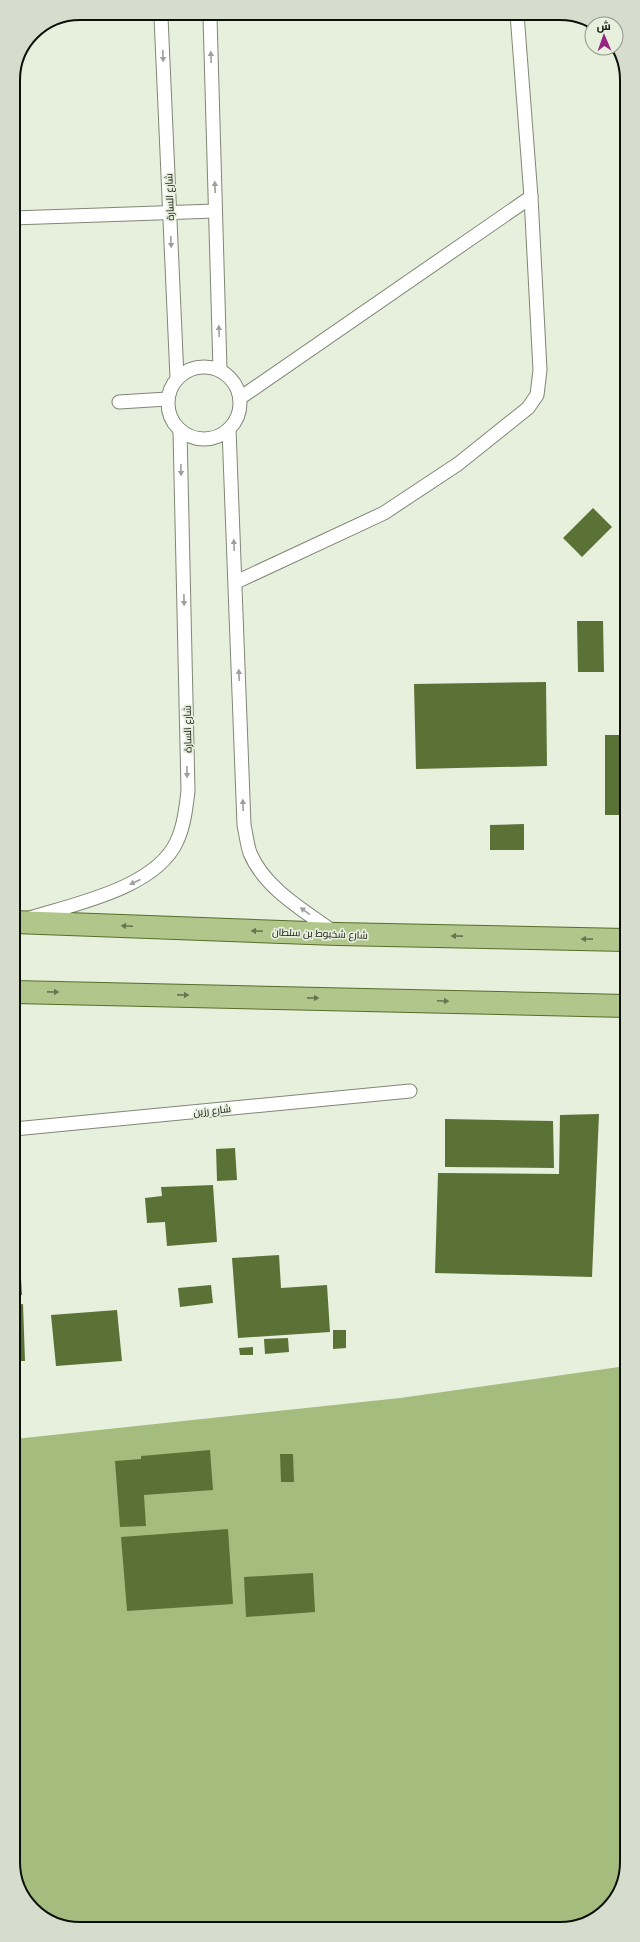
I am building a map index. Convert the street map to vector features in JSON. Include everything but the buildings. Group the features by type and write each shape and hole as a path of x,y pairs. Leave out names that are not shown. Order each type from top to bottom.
{"main road":[{"name":"شارع شخبوط بن سلطان","path":"20,922 337,934 620,939"},
{"path":"20,992 620,1006"}],"lane":[{"name":"شارع السارة","path":"162,20 177,378"},
{"path":"210,20 220,370"},
{"path":"236,582 384,513 458,464 528,408 537,395 540,370 531,197 517,20"},
{"path":"240,398 531,197"},
{"path":"20,218 215,211"},
{"path":"208,366 220,370 230,377 237,386 240,398 240,410 236,420 229,430 218,437 205,440 192,438 180,431 172,422 168,411 167,399 170,388 177,378 186,371 197,367 208,366"},
{"path":"119,402 167,399"},
{"path":"229,430 236,582 244,825 250,853 263,874 280,892 337,934"},
{"name":"شارع السارة","path":"20,920 116,890 143,878 166,858 177,842 185,817 188,791 180,431"},
{"name":"شارع رزين","path":"20,1128 410,1091"}],"green space":[{"path":"620,1367 620,1862 617,1881 608,1899 600,1907 583,1917 576,1920 560,1922 76,1922 68,1921 50,1914 35,1902 26,1889 22,1878 20,1862 20,1438 400,1398"}]}
